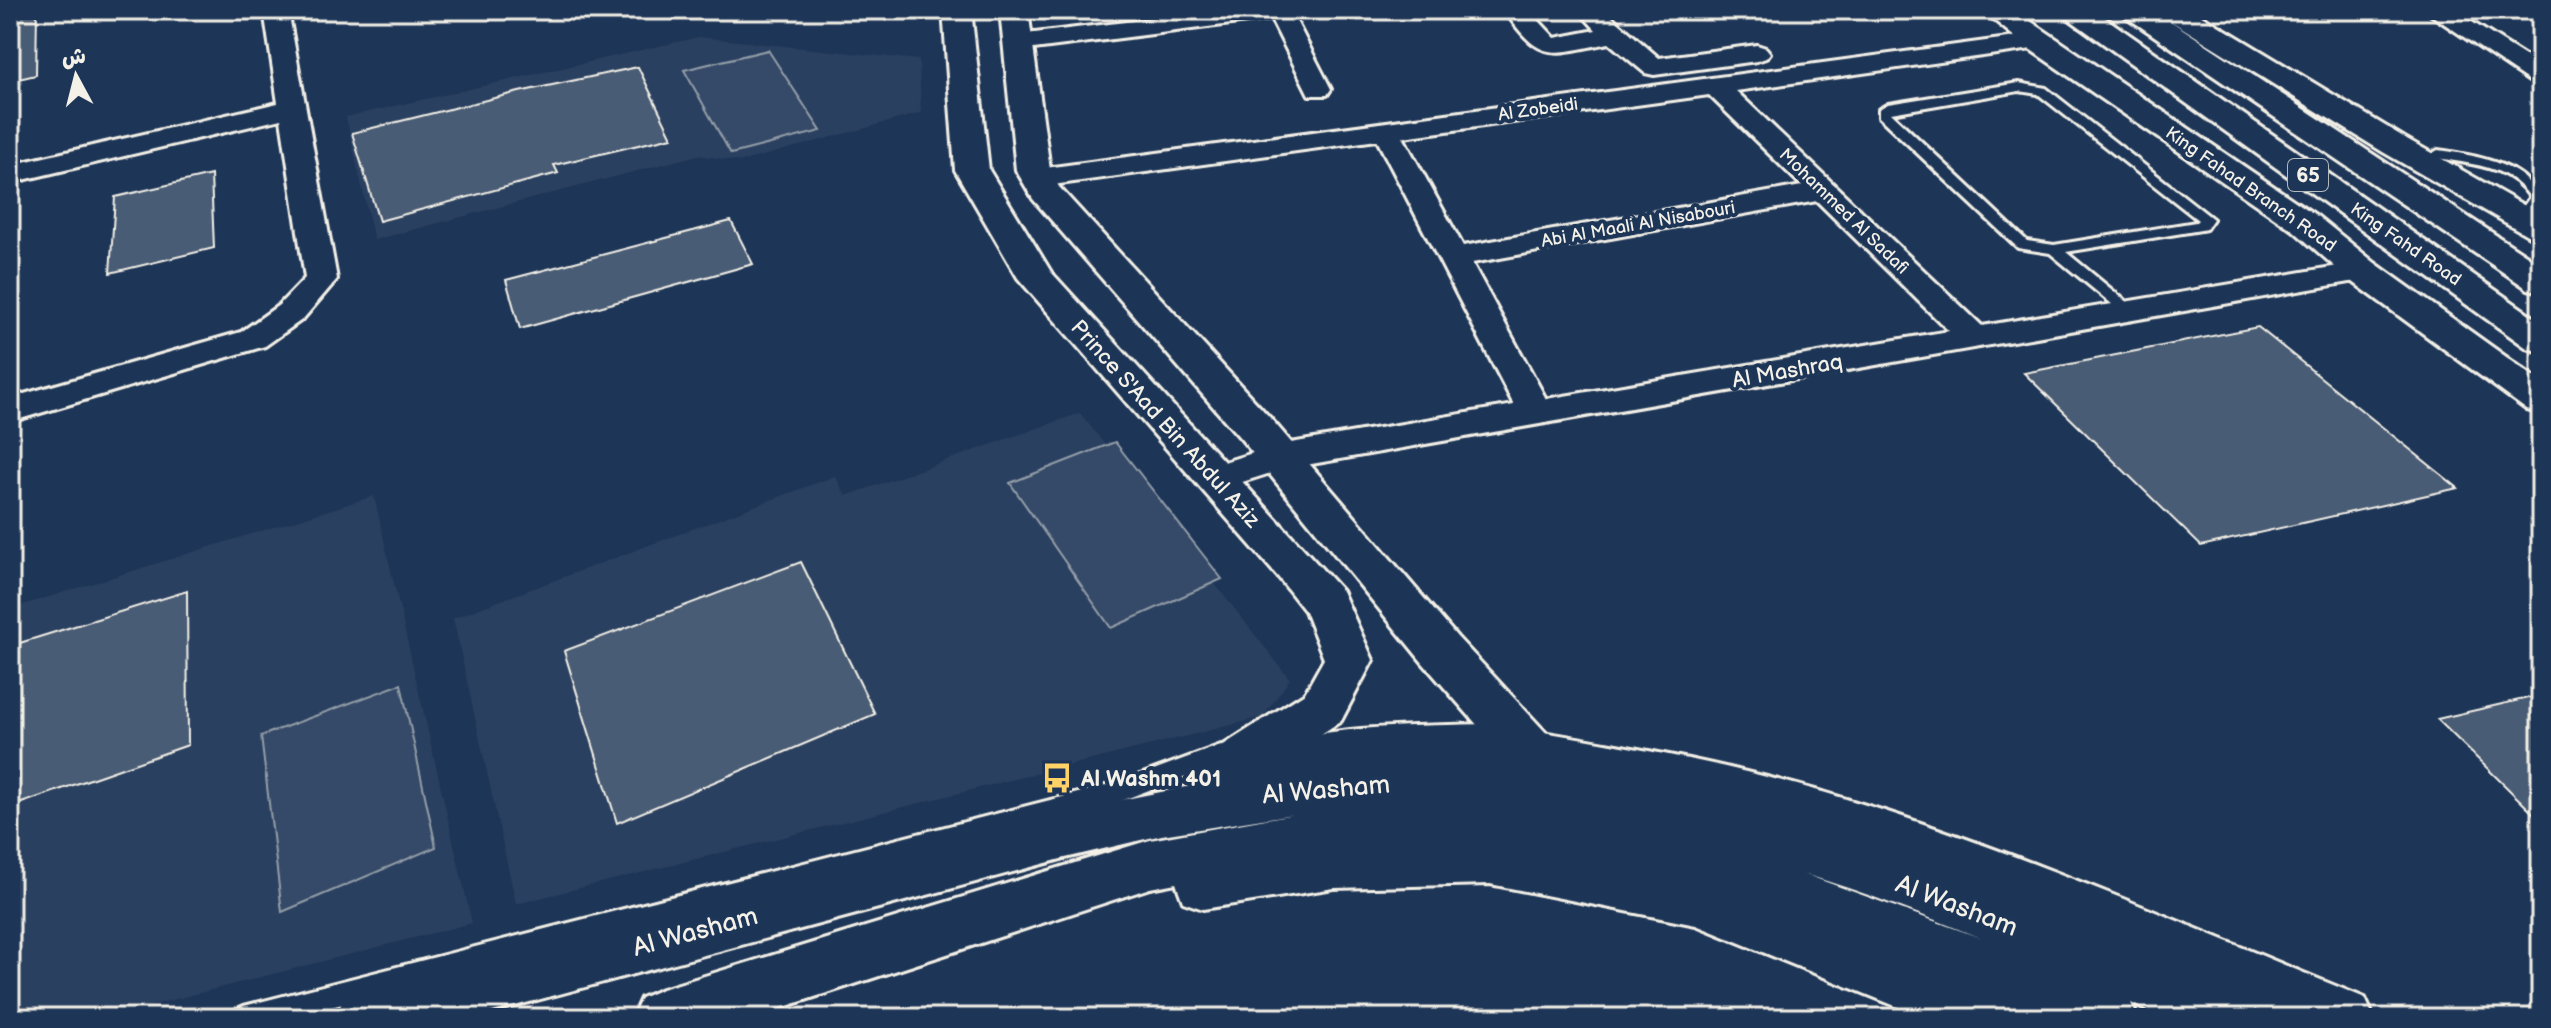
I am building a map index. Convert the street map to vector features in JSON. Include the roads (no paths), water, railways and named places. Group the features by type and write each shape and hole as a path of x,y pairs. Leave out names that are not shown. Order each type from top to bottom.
{"main road":[{"name":"Prince S'Aad Bin Abdul Aziz","path":"957,10 972,170 1036,278 1325,603 1349,660 1323,707 1218,775"},
{"name":"King Fahad Branch Road","path":"1996,10 2038,42 2305,223 2362,271 2541,401"},
{"path":"2045,10 2167,104 2305,223"},
{"name":"King Fahd Road","path":"2075,10 2541,340"},
{"name":"King Fahd Road","path":"2135,10 2541,281"},
{"path":"2173,10 2394,145 2537,219"},
{"path":"2206,10 2537,219"},
{"path":"1016,26 1033,170 1045,192 1279,457 1440,650 1532,752"},
{"path":"1113,820 1218,775 1362,749 1493,745 1628,768 1825,816 2024,885 2344,1018"},
{"name":"Al Washam","path":"365,1018 1113,820 1267,793 1389,782 1485,785 1584,796 1783,844 1927,890 2228,1018"},
{"name":"Al Washam","path":"662,1018 1150,864 1345,828 1420,821 1574,833 1654,848 1867,921 2056,994 2108,1018"},
{"path":"999,914 1334,864 1490,860 1699,900 1982,1016"},
{"path":"582,930 706,928"}],"street":[{"path":"10,410 253,339 291,312 321,279 276,10"},
{"path":"1016,26 1282,10 1318,89"},
{"path":"1516,10 1550,46 1614,34"},
{"path":"1590,10 1654,67 1757,53"},
{"path":"2436,10 2541,77"},
{"name":"Al Zobeidi","path":"1038,178 2038,42"},
{"name":"Mohammed Al Sadafi","path":"1714,85 1974,337"},
{"path":"10,174 293,108"},
{"path":"1386,130 1536,413"},
{"name":"Abi Al Maali Al Nisabouri","path":"1453,257 1824,191"},
{"name":"Al Mashraq","path":"1214,478 1279,457 2362,271"}],"lane":[{"path":"2054,249 2201,226 2206,219 2042,91 2019,87 1888,108 1884,112 1885,117 2023,245 2054,249 2129,311"},
{"path":"244,1018 1123,791 1287,729"},
{"path":"731,1018 999,914"}],"place":[{"name":"Al Washm 401","path":"1057,778"}]}
